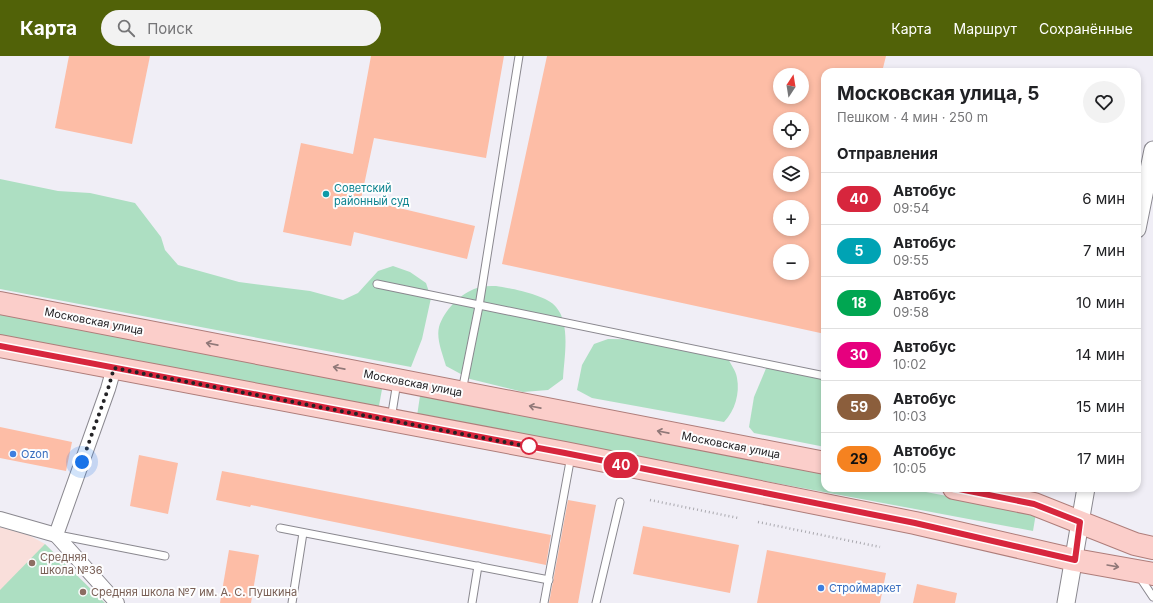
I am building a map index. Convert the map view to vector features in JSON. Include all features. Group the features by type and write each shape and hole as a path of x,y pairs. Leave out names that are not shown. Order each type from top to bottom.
{"main road":[{"name":"Московская улица","path":"0,303 821,462"},
{"path":"0,346 571,454 915,523 1075,560 1144,572"},
{"path":"974,492 1034,504 1135,544 1153,548"}],"street":[{"path":"1141,208 1153,150"},
{"path":"56,535 108,389 114,368"},
{"path":"1066,603 1075,560 1085,492"},
{"path":"0,519 56,535 117,603"}],"lane":[{"path":"462,393 479,306 520,56"},
{"path":"377,284 821,375"},
{"path":"390,420 398,379"},
{"path":"544,603 571,454"},
{"path":"596,603 620,502"},
{"path":"280,528 548,580"},
{"path":"292,603 303,533"},
{"path":"56,535 165,556"},
{"path":"472,603 478,566"},
{"path":"1144,572 1153,597"}],"path":[{"path":"650,500 738,518"},
{"path":"758,522 880,547"}],"shaded area":[{"name":"Средняя школа №36","path":"0,527 25,533 45,544 105,603 0,603"}],"green space":[{"path":"0,179 58,191 90,193 135,203 161,237 165,250 178,265 239,282 310,291 343,300 358,293 378,271 393,266 410,272 426,283 431,298 422,339 411,367 0,289"},
{"path":"496,286 510,288 545,299 556,307 561,314 564,322 566,342 563,379 548,390 523,392 470,379 446,366 438,337 439,327 445,314 459,298 471,290 482,287"},
{"path":"0,311 383,384 378,411 0,338"},
{"path":"608,339 674,340 727,357 735,373 738,384 736,402 728,418 724,422 592,398 577,390 582,365 594,344"},
{"path":"767,366 821,379 821,446 754,433 749,427 754,397"},
{"path":"420,396 821,472 821,491 417,416"},
{"path":"824,492 926,492 1036,513 1033,531"},
{"name":"Средняя школа №36","path":"45,544 105,603 0,603 0,590"}],"building":[{"path":"69,56 150,56 132,144 55,128"},
{"path":"371,56 504,56 486,158 374,138 361,199 475,226 467,259 354,232 351,246 283,232 301,143 353,154"},
{"path":"547,56 886,56 883,68 821,68 821,333 502,264"},
{"path":"0,427 72,442 66,471 0,458"},
{"path":"139,455 178,463 168,514 130,506"},
{"path":"222,471 551,535 546,565 251,505 250,507 216,500"},
{"path":"568,500 596,505 578,603 549,603"},
{"path":"643,526 739,545 730,593 633,574"},
{"path":"229,550 259,555 251,603 220,603"},
{"name":"Строймаркет","path":"767,550 886,573 880,603 757,603"},
{"path":"917,584 957,593 955,603 913,603"}],"bus line":[{"name":"40","path":"0,346 565,453 915,523 1075,560 1080,522 1034,504 974,492"}],"place":[{"name":"Советский районный суд","path":"326,194"},
{"name":"Ozon","path":"13,454"},
{"name":"Средняя школа №36","path":"32,563"},
{"name":"Строймаркет","path":"821,588"},
{"name":"Средняя школа №7 им. А. С. Пушкина","path":"83,592"}],"route":[{"path":"82,462 114,368 536,448 529,446"}]}
